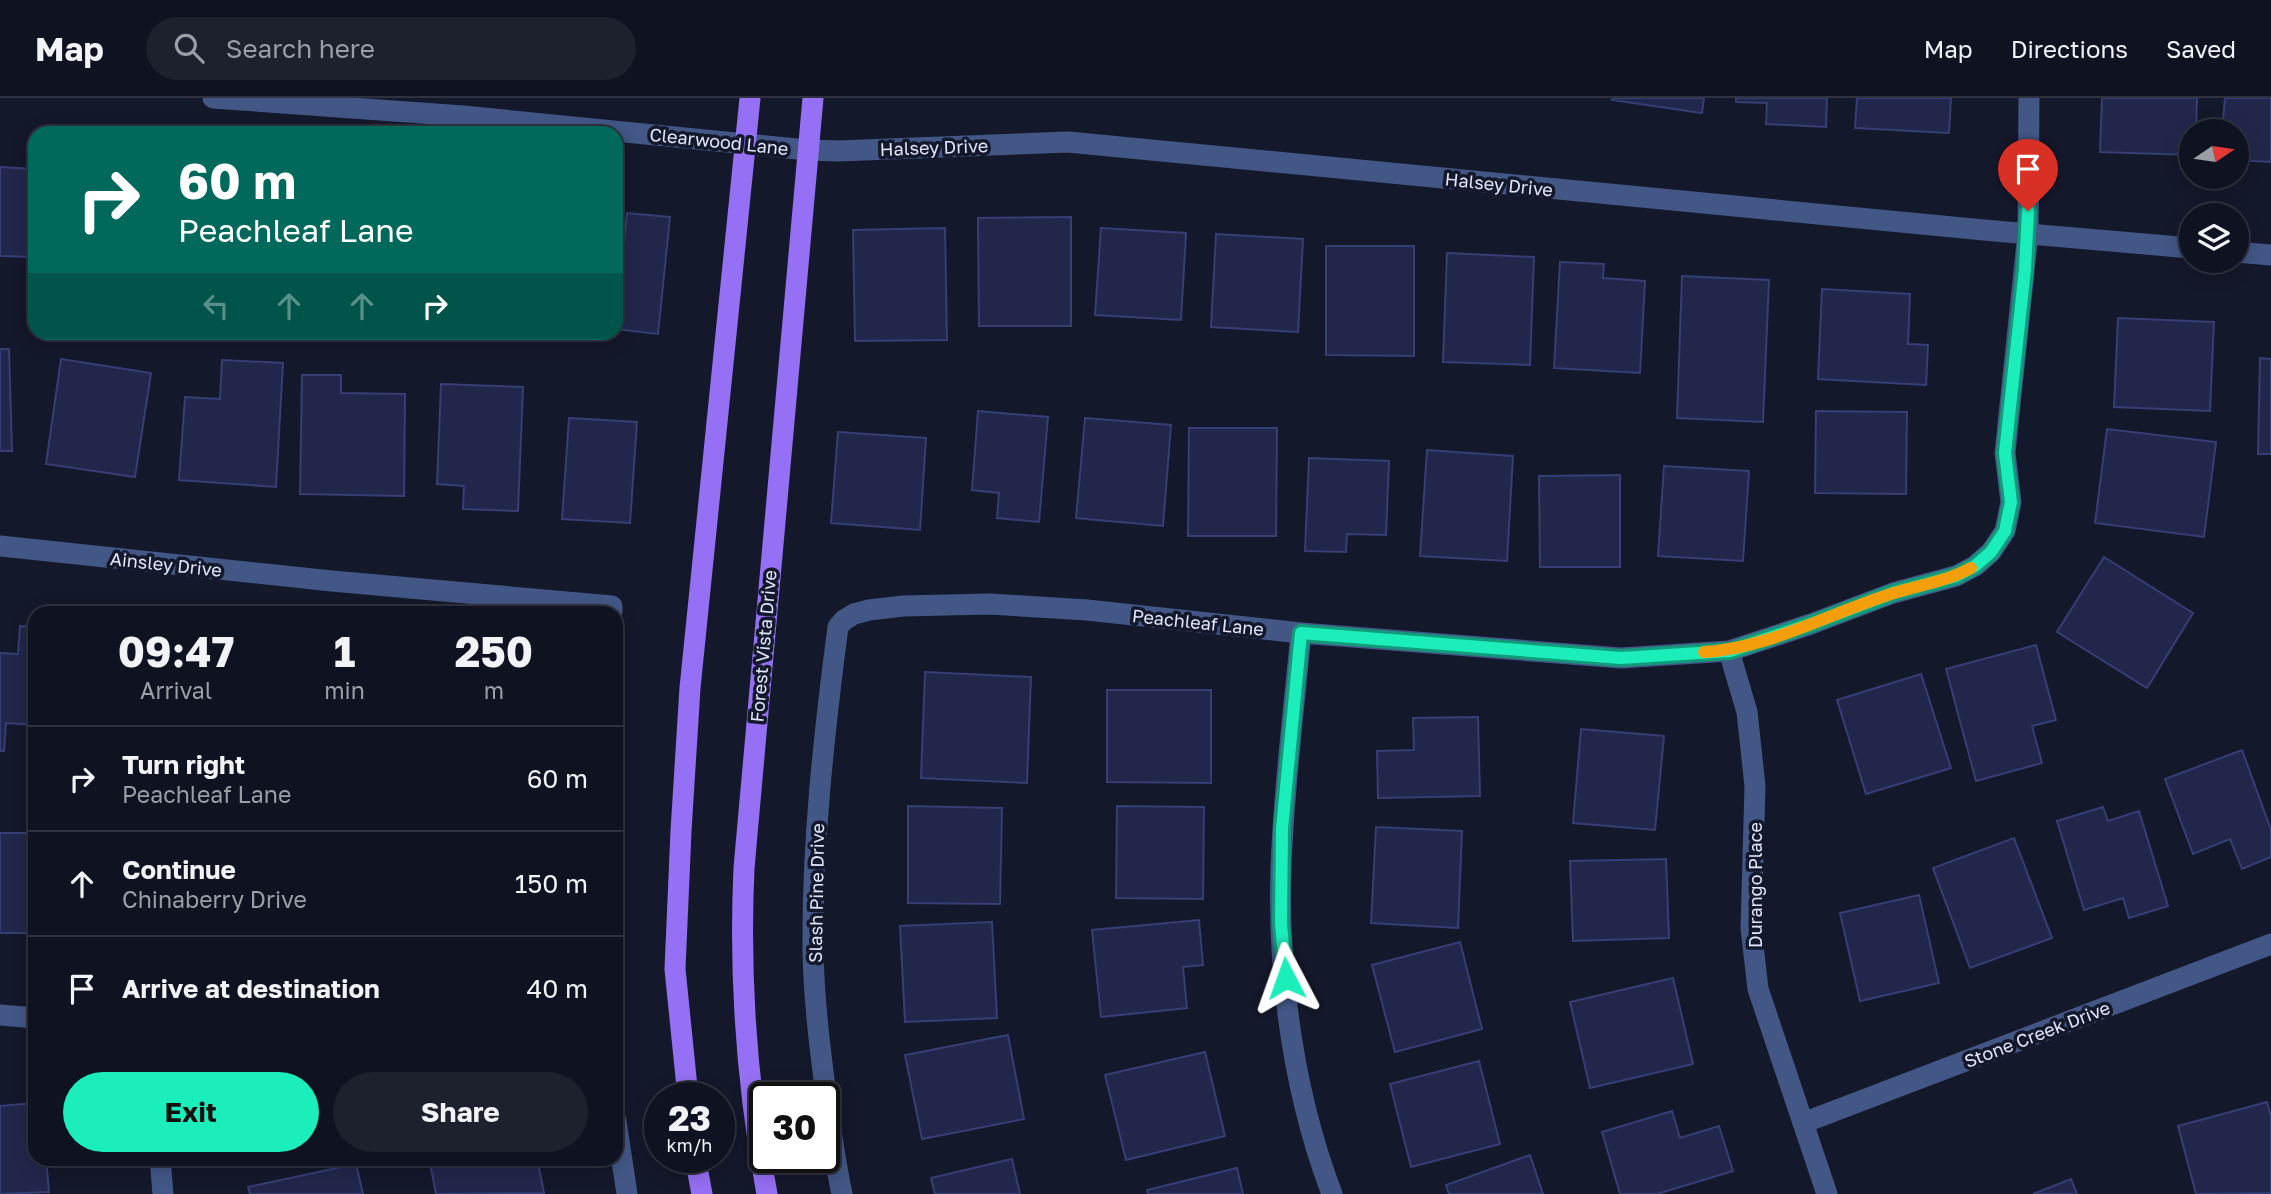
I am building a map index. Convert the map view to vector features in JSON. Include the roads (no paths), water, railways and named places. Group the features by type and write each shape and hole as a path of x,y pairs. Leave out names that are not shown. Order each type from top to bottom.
{"main road":[{"path":"686,1082 675,970 690,688 750,98"},
{"name":"Forest Vista Drive","path":"768,1194 758,1142 747,1038 741,929 744,868 813,98"},
{"path":"698,1173 702,1194"}],"street":[{"name":"Clearwood Lane","path":"213,98 464,107 612,126"},
{"name":"Peachleaf Lane","path":"869,610 903,606 990,604 1087,610 1301,633 1621,658 1730,651 1893,593 1956,576 1975,566 1991,552 2005,531 2011,502 2005,453 2028,233 2029,98"},
{"name":"Clearwood Lane","path":"623,127 807,150"},
{"name":"Halsey Drive","path":"807,150 1068,142 2179,247"},
{"path":"2249,253 2271,255"},
{"name":"Ainsley Drive","path":"0,546 332,581 612,606"},
{"name":"Slash Pine Drive","path":"842,1194 816,1012 813,951 818,809 838,627 854,614 869,610"},
{"path":"1301,633 1282,829 1281,924 1297,1071 1312,1135 1332,1194"},
{"name":"Durango Place","path":"1730,651 1747,712 1755,786 1751,928 1758,989 1827,1194"},
{"name":"Stone Creek Drive","path":"1803,1123 2271,944"},
{"path":"0,1015 28,1017"},
{"path":"161,1166 163,1194"},
{"path":"623,1166 627,1194"}]}
